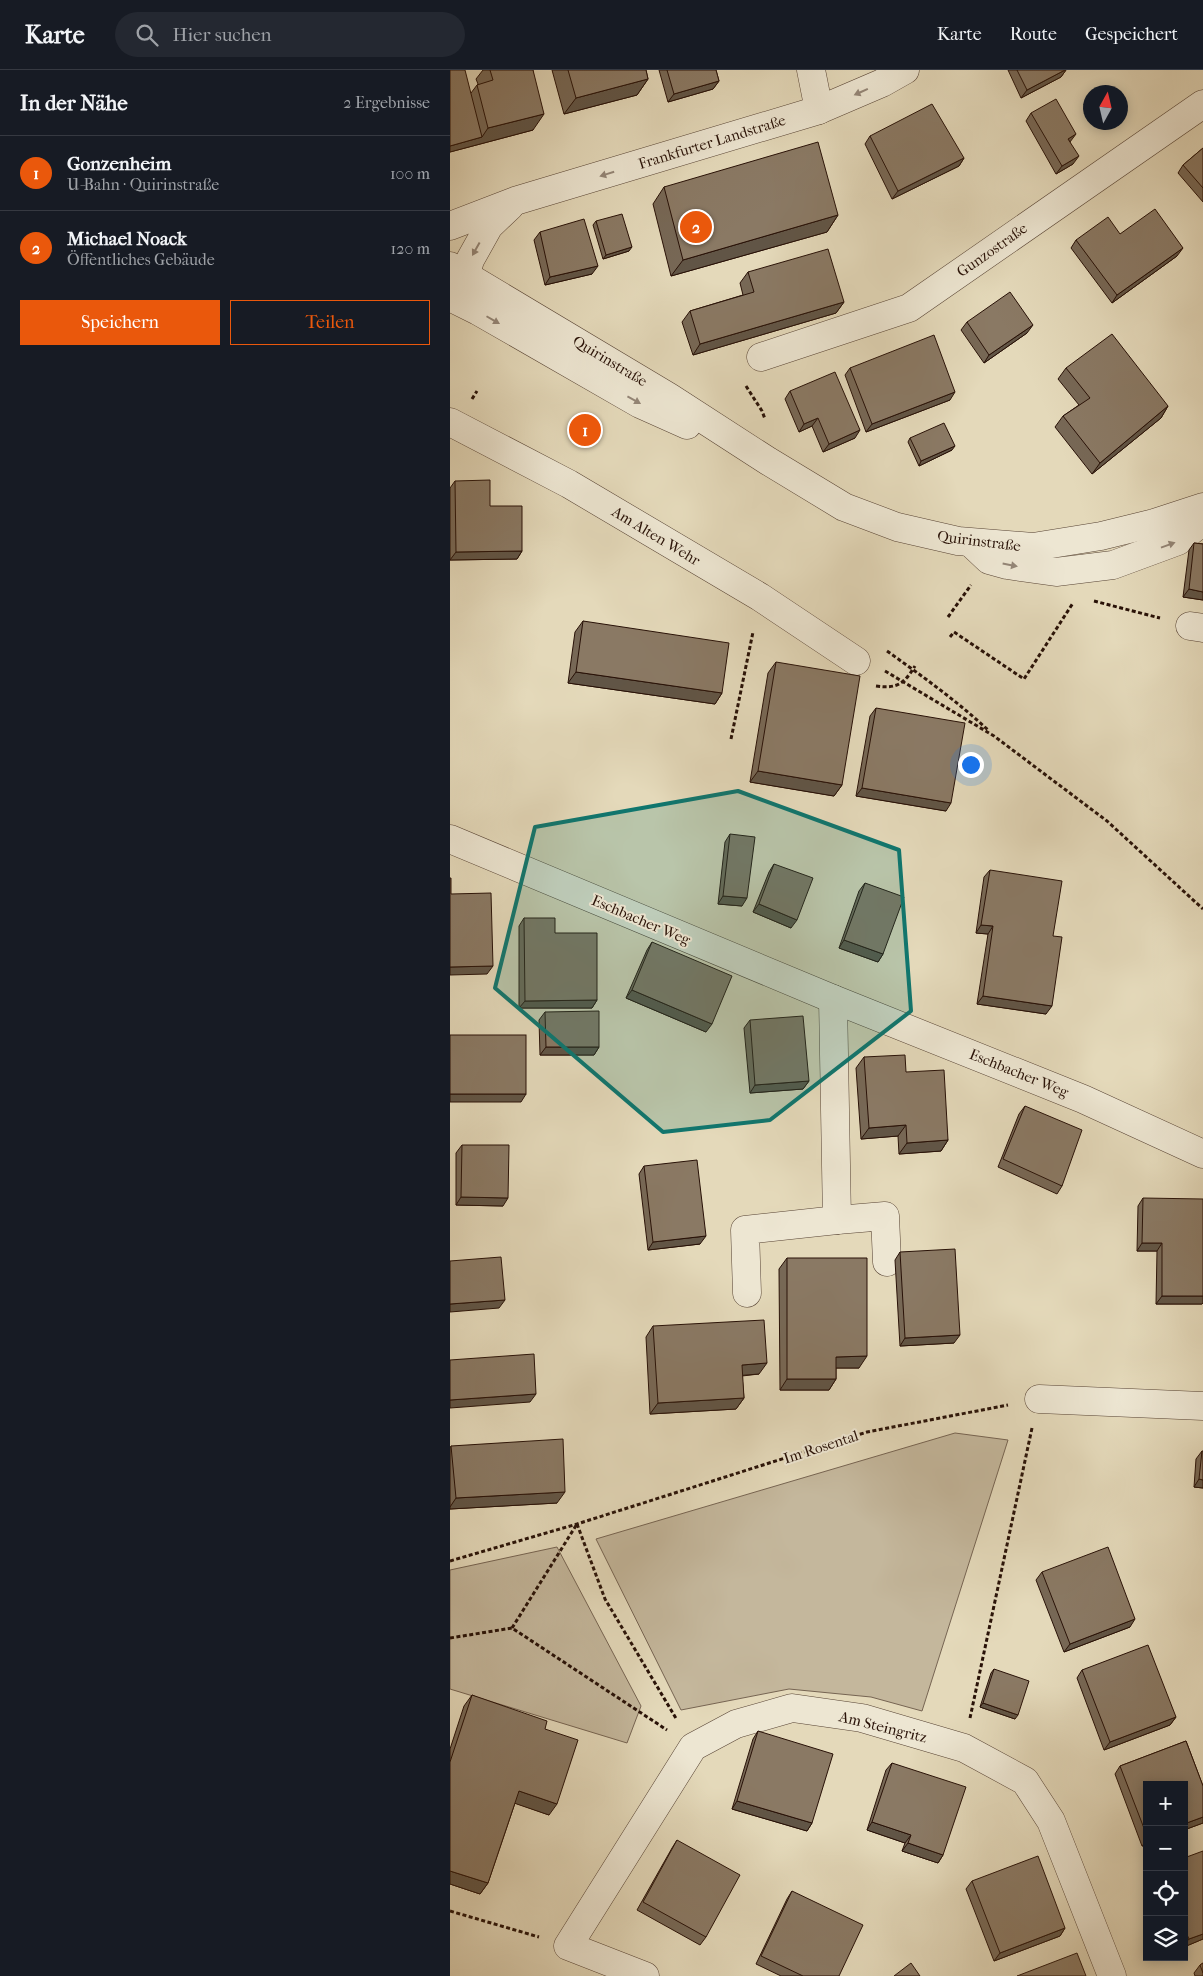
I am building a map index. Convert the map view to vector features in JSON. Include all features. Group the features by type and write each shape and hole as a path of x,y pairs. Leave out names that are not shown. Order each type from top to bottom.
{"street":[{"path":"811,70 819,110"},
{"name":"Frankfurter Landstraße","path":"450,226 515,201 819,110 882,83 905,70"},
{"name":"Gunzostraße","path":"761,357 909,308 1203,104"},
{"name":"Frankfurter Landstraße","path":"455,286 489,226 515,201"},
{"name":"Quirinstraße","path":"455,286 490,290 669,396 768,461 844,507 897,527 969,542 1033,547 1101,536 1154,523 1203,507"},
{"name":"Quirinstraße","path":"455,286 640,404 768,461"},
{"name":"Am Alten Wehr","path":"450,422 569,484 760,597 856,661"},
{"path":"969,542 989,560 1007,565 1056,572 1112,565 1178,541 1203,521"},
{"name":"Eschbacher Weg","path":"450,839 566,878 833,999 1083,1099 1203,1154"},
{"path":"833,999 837,1220"},
{"path":"747,1292 745,1230 884,1216 887,1262"},
{"path":"1038,1399 1203,1406"},
{"name":"Am Steingritz","path":"568,1946 693,1747 736,1724 792,1708 862,1718 964,1748 1025,1781 1051,1821 1112,1976"},
{"path":"568,1946 645,1976"}],"path":[{"path":"948,617 989,560"},
{"path":"950,637 954,632 1024,679 1078,596"},
{"path":"731,739 760,597"},
{"path":"886,650 963,707 994,736 1107,822 1203,909"},
{"path":"904,681 994,736"},
{"path":"964,1748 1038,1399"},
{"name":"Im Rosental","path":"450,1561 577,1524 866,1432 1038,1399"},
{"path":"512,1628 577,1524"},
{"path":"577,1524 605,1599 693,1747"},
{"path":"450,1638 512,1628 693,1747"},
{"path":"450,1911 568,1946"}],"highlighted area":[{"path":"738,791 899,850 911,1011 770,1120 663,1132 495,988 535,827"}],"shaded area":[{"path":"955,1433 1008,1440 922,1711 871,1697 789,1689 681,1710 596,1539"},
{"path":"557,1547 641,1706 627,1743 450,1689 450,1570"}],"building":[{"path":"450,70 465,70 482,137 450,146"},
{"path":"490,70 533,70 544,114 488,128 477,85 493,80"},
{"path":"568,70 646,70 648,79 576,98"},
{"path":"667,70 716,70 719,81 674,94"},
{"path":"1017,70 1065,70 1027,90"},
{"path":"1056,99 1076,134 1068,139 1079,156 1062,166 1031,113"},
{"path":"932,104 964,158 898,191 870,136"},
{"path":"818,142 838,215 683,260 664,187"},
{"path":"1203,148 1203,188 1183,165"},
{"path":"1155,209 1183,248 1117,295 1076,240 1108,217 1120,234"},
{"path":"622,214 632,247 606,255 596,221"},
{"path":"584,219 598,266 550,277 540,232"},
{"path":"828,249 844,302 700,344 690,311 754,292 748,272"},
{"path":"1010,292 1033,325 989,355 967,322"},
{"path":"1112,334 1168,406 1100,463 1063,416 1090,398 1066,368"},
{"path":"934,335 955,392 872,424 850,368"},
{"path":"835,372 860,430 829,444 818,418 804,424 790,391"},
{"path":"944,423 955,446 921,461 910,438"},
{"path":"490,480 490,506 522,506 522,551 456,552 455,481"},
{"path":"1194,543 1203,544 1203,592 1189,589"},
{"path":"583,621 729,643 722,693 576,672"},
{"path":"776,662 860,676 842,785 758,771"},
{"path":"876,708 965,723 951,803 862,788"},
{"path":"730,834 755,837 747,898 723,896"},
{"path":"774,864 813,878 797,920 759,904"},
{"path":"990,870 1062,881 1053,936 1062,937 1052,1006 983,996 993,926 981,925"},
{"path":"450,878 451,894 491,893 493,966 450,967"},
{"path":"865,883 904,897 883,954 844,940"},
{"path":"524,918 555,918 555,933 597,933 597,1000 525,1001"},
{"path":"652,942 732,976 712,1024 632,990"},
{"path":"599,1011 599,1047 546,1047 545,1012"},
{"path":"803,1016 809,1081 755,1085 750,1020"},
{"path":"450,1035 526,1035 526,1094 450,1094"},
{"path":"905,1055 906,1072 944,1070 948,1140 907,1143 906,1125 869,1128 864,1057"},
{"path":"1025,1106 1082,1130 1062,1186 1003,1159"},
{"path":"462,1145 509,1145 508,1198 461,1197"},
{"path":"697,1160 706,1236 653,1242 644,1166"},
{"path":"1143,1198 1203,1199 1203,1296 1162,1296 1162,1243 1142,1243"},
{"path":"955,1249 960,1335 905,1338 900,1252"},
{"path":"501,1257 505,1300 450,1304 450,1261"},
{"path":"787,1258 867,1258 867,1356 836,1357 836,1379 787,1379"},
{"path":"764,1320 767,1363 742,1365 744,1398 658,1403 653,1326"},
{"path":"534,1354 536,1394 450,1400 450,1360"},
{"path":"563,1439 565,1492 456,1498 451,1446"},
{"path":"1203,1451 1203,1480 1199,1479"},
{"path":"1108,1547 1135,1619 1070,1644 1042,1572"},
{"path":"1148,1645 1176,1717 1110,1742 1082,1670"},
{"path":"994,1669 1029,1681 1018,1715 983,1703"},
{"path":"472,1695 547,1721 545,1729 578,1740 557,1804 519,1791 488,1883 450,1871 450,1762"},
{"path":"758,1731 833,1754 812,1823 737,1801"},
{"path":"1186,1741 1203,1786 1203,1817 1188,1823 1188,1781 1143,1781 1143,1826 1120,1766"},
{"path":"892,1763 966,1787 943,1855 908,1843 911,1835 872,1822"},
{"path":"677,1840 740,1875 706,1937 643,1902"},
{"path":"1203,1851 1203,1934 1189,1939 1188,1937 1188,1857"},
{"path":"1038,1856 1065,1928 1000,1953 972,1881"},
{"path":"792,1891 863,1925 839,1976 803,1976 761,1956"},
{"path":"1077,1953 1086,1976 1017,1976"},
{"path":"911,1963 920,1976 894,1976"}],"place":[{"name":"Michael Noack","path":"696,227"},
{"name":"Gonzenheim","path":"585,430"}]}
